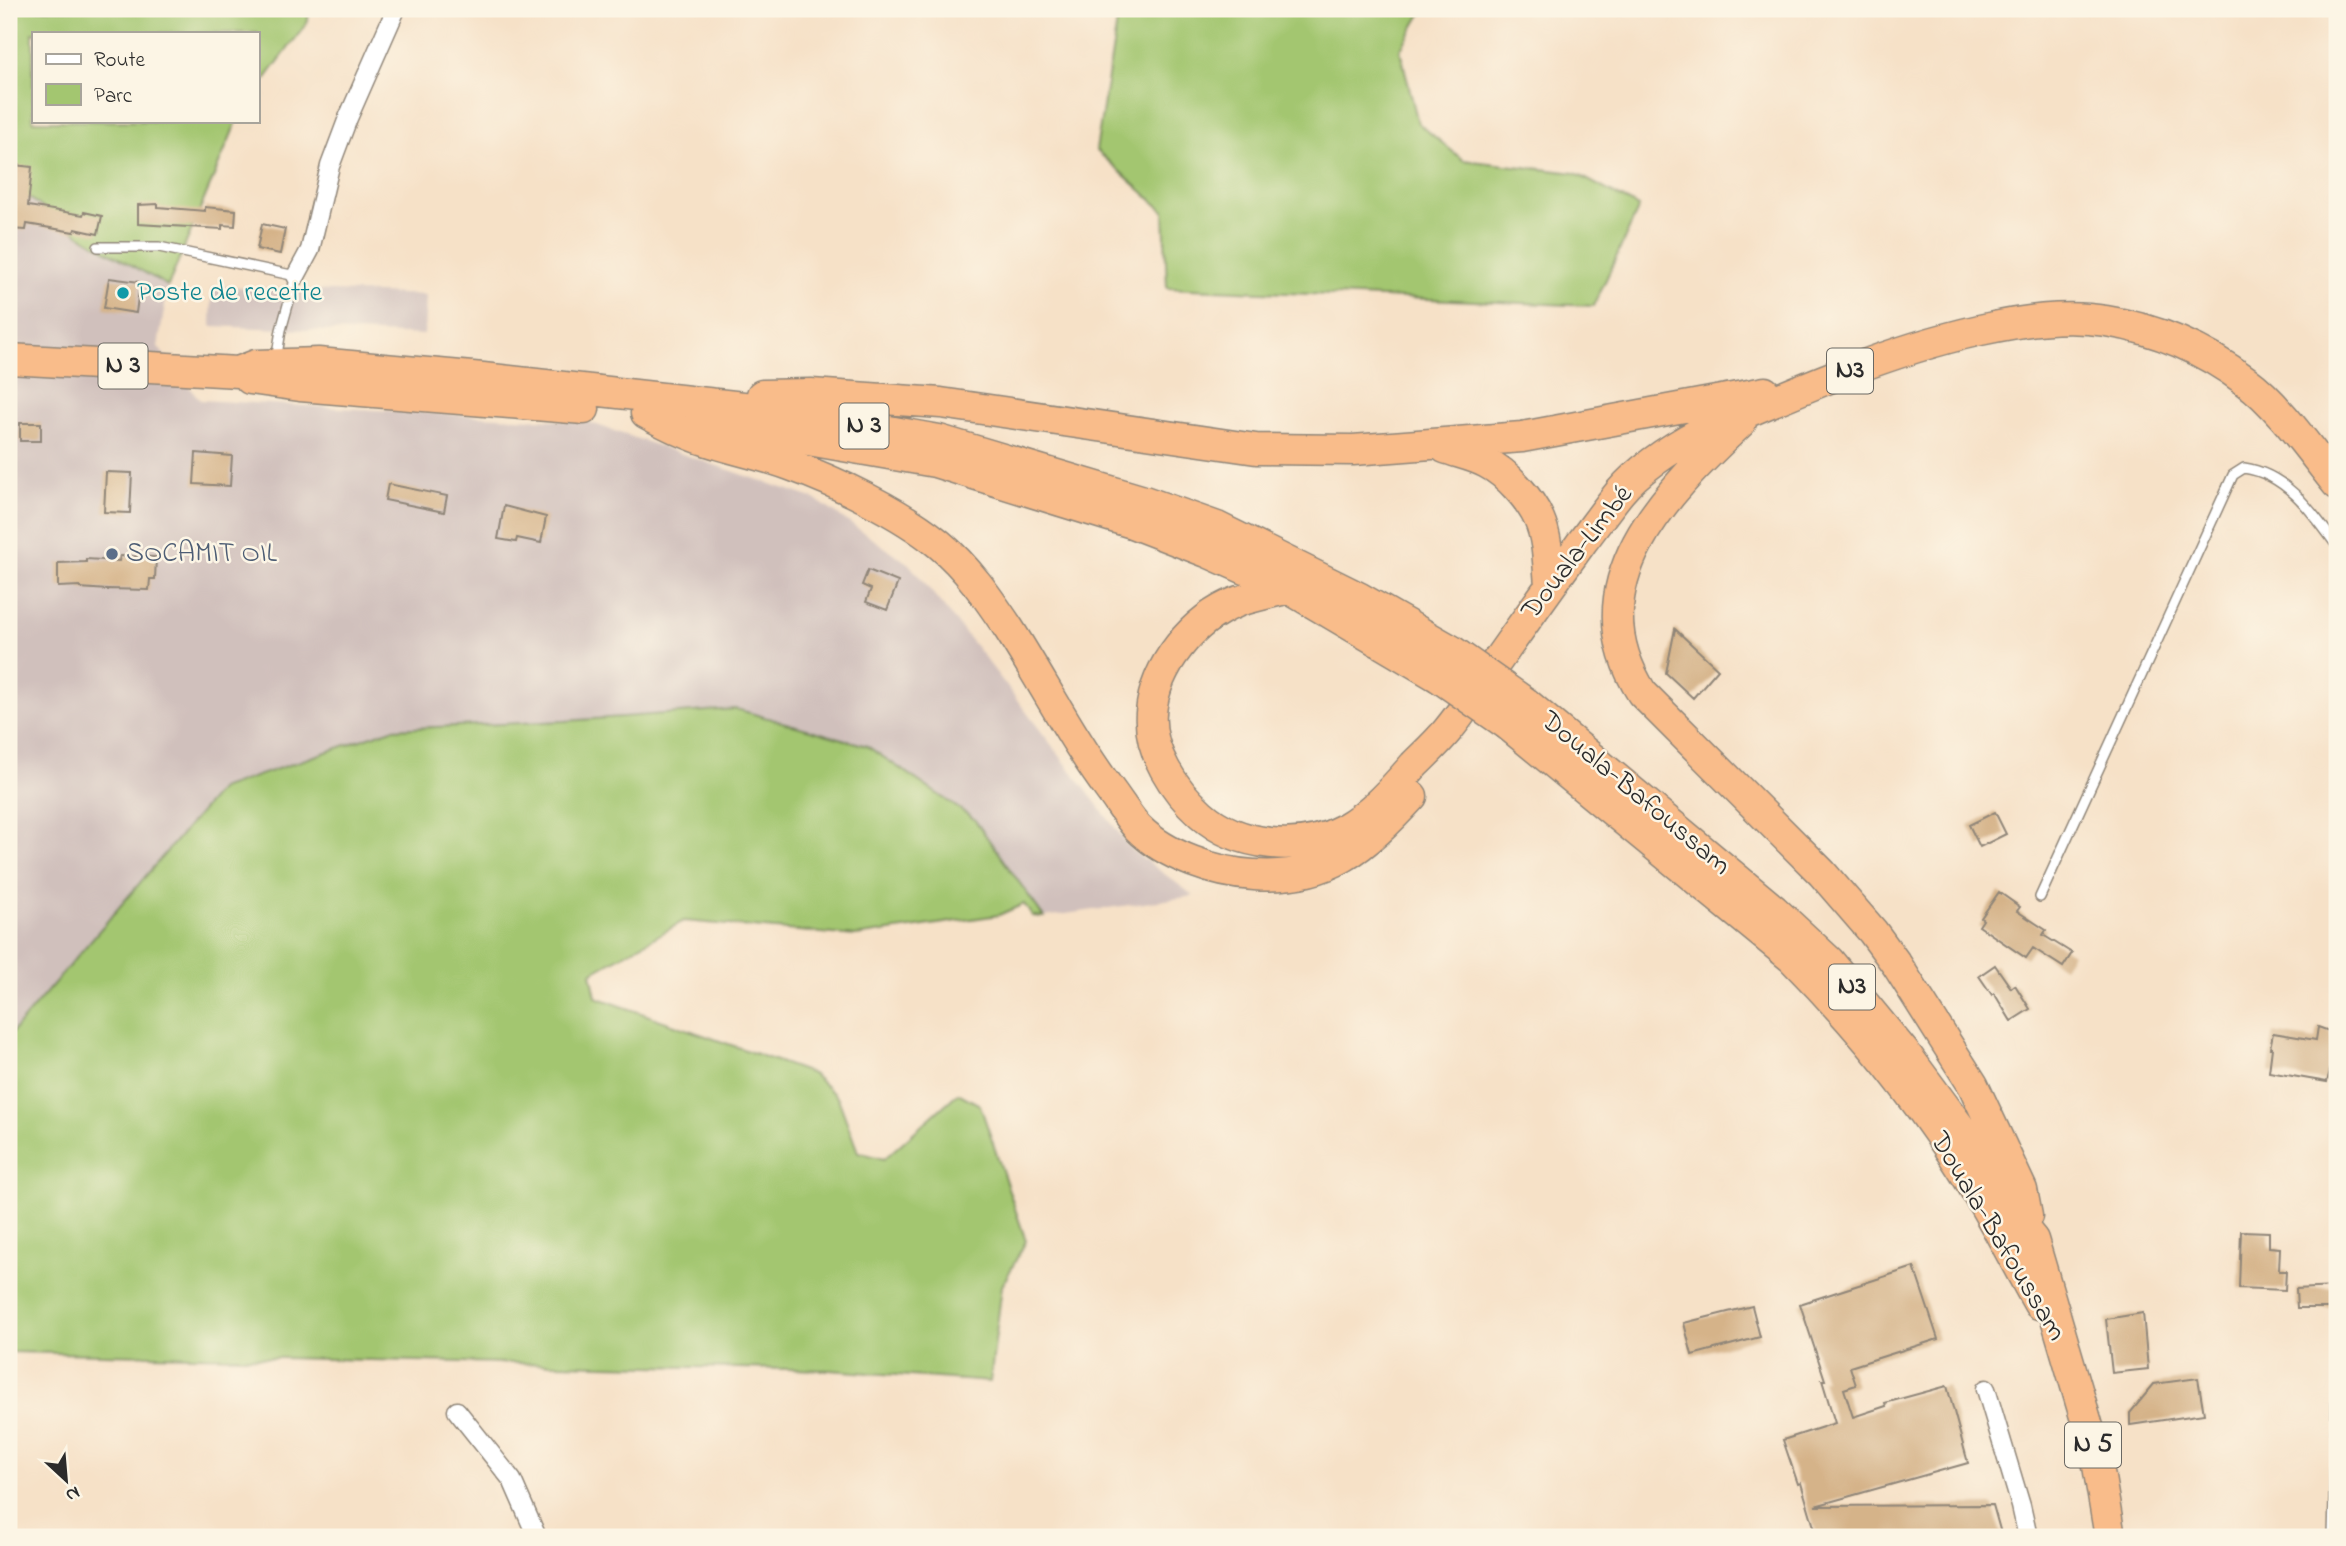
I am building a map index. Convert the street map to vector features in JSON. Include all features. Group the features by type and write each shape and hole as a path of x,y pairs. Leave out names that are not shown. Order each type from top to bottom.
{"highway":[{"name":"Douala-Limbé","path":"1448,730 1550,585 1622,490 1640,474 1678,444 1757,408 1935,341 2015,322 2059,318 2105,320 2160,334 2208,356 2249,382 2273,406 2337,484"},
{"name":"N 3","path":"9,359 238,372 256,365 318,363 651,405 732,426 935,462 1132,523 1207,552 1444,663"},
{"name":"N 3","path":"238,372 252,380 300,386 772,410 939,440 1144,501 1228,533 1360,598 1444,663"},
{"path":"651,405 811,394 941,403 1256,449 1353,450 1522,437 1824,381"},
{"path":"651,405 674,428 789,465 827,481 877,504 939,544 982,589 1024,653 1087,760 1139,829 1165,847 1198,864 1238,874 1283,877 1332,863 1380,830 1415,793 1430,770 1448,730"},
{"path":"1757,408 1691,471 1662,504 1638,541 1627,561 1619,594 1621,645 1632,677 1642,693 1822,873 1873,932 1897,965 1973,1085 1998,1135 2022,1190 2033,1240"},
{"path":"1437,445 1486,462 1503,473 1518,490 1539,520 1547,550 1550,585"},
{"path":"1288,588 1236,602 1213,615 1189,634 1174,654 1163,670 1156,691 1151,715 1153,741 1161,761 1184,799 1213,825 1244,837 1280,844 1314,841 1343,829 1374,808 1448,730"},
{"name":"Douala-Bafoussam","path":"1444,663 1517,714 1774,910 1829,961 1908,1057 1964,1133 2016,1219 2033,1240 2067,1356"},
{"name":"Douala-Bafoussam","path":"1517,714 1792,958 1834,1002 1889,1068 1962,1169 2067,1356"},
{"name":"N 5","path":"2067,1356 2095,1454 2110,1537"}],"street":[{"path":"296,276 310,250 330,166 396,9"},
{"path":"1986,1389 2028,1537"},
{"path":"457,1411 512,1480 537,1537"}],"lane":[{"path":"98,247 159,247 296,276 281,330 276,365"},
{"path":"2040,897 2233,475 2244,468 2260,470 2288,486 2337,546"},
{"path":"2333,1537 2337,1386"}],"shaded area":[{"path":"9,183 81,236 168,286 158,347 200,400 588,422 815,499 909,564 985,658 1132,850 1194,896 1044,917 974,819 736,709 565,721 220,789 9,1036"},
{"path":"212,286 426,295 424,335 211,326"}],"green space":[{"path":"9,9 310,9 307,23 259,87 259,32 32,32 32,122 237,122 168,286 81,236 9,183"},
{"path":"1119,9 1424,9 1400,50 1418,123 1463,160 1575,173 1639,207 1594,306 1167,288 1164,211 1096,150"},
{"path":"736,709 867,746 974,819 1044,917 1032,916 1024,904 999,915 856,936 684,921 591,973 596,997 813,1074 838,1098 858,1152 884,1159 958,1093 980,1105 1026,1241 1002,1286 990,1382 829,1370 9,1352 9,1036 220,789 392,729"}],"building":[{"path":"14,165 32,167 28,206 102,216 98,234 27,224 26,230 9,229 9,187 12,187"},
{"path":"158,204 158,207 205,211 205,207 236,210 235,226 222,225 222,229 138,224 138,205"},
{"path":"262,224 285,229 280,254 257,249"},
{"name":"Poste de recette","path":"109,278 140,282 136,313 104,308"},
{"path":"20,423 41,423 41,441 20,441"},
{"path":"196,453 232,456 230,486 194,484"},
{"path":"106,472 132,473 130,513 104,512"},
{"path":"388,484 447,496 444,512 385,500"},
{"path":"504,506 546,517 541,543 517,538 516,542 498,539"},
{"path":"120,556 156,557 155,579 150,579 149,590 58,587 58,563 86,562 86,559 119,561"},
{"path":"868,570 898,582 887,610 866,602 871,589 862,585"},
{"path":"1675,629 1718,669 1693,698 1666,673"},
{"path":"1995,812 2006,834 1980,847 1969,825"},
{"path":"1999,892 2020,907 2017,911 2046,930 2043,935 2072,953 2063,967 2033,948 2026,958 1979,926 1983,920 1981,918"},
{"path":"1995,965 2011,988 2015,985 2030,1009 2011,1021 1994,993 1992,995 1979,976"},
{"path":"2318,1027 2332,1032 2332,1063 2327,1082 2269,1072 2273,1033 2316,1040"},
{"path":"2241,1231 2269,1232 2269,1247 2280,1248 2279,1271 2286,1271 2285,1290 2239,1288"},
{"path":"1914,1267 1938,1339 1850,1367 1856,1385 1844,1389 1853,1417 1886,1406 1885,1403 1947,1386 1968,1463 1815,1506 1993,1505 2002,1537 1817,1537 1801,1483 1798,1484 1783,1440 1835,1423 1822,1380 1825,1380 1800,1304"},
{"path":"2335,1287 2335,1308 2297,1308 2296,1289"},
{"path":"1752,1306 1760,1337 1692,1355 1684,1323"},
{"path":"2143,1313 2148,1369 2112,1373 2106,1319"},
{"path":"2198,1378 2204,1414 2130,1425 2130,1413 2154,1384"}],"place":[{"name":"Poste de recette","path":"123,293"},
{"name":"SOCAMIT OIL","path":"112,554"}]}
